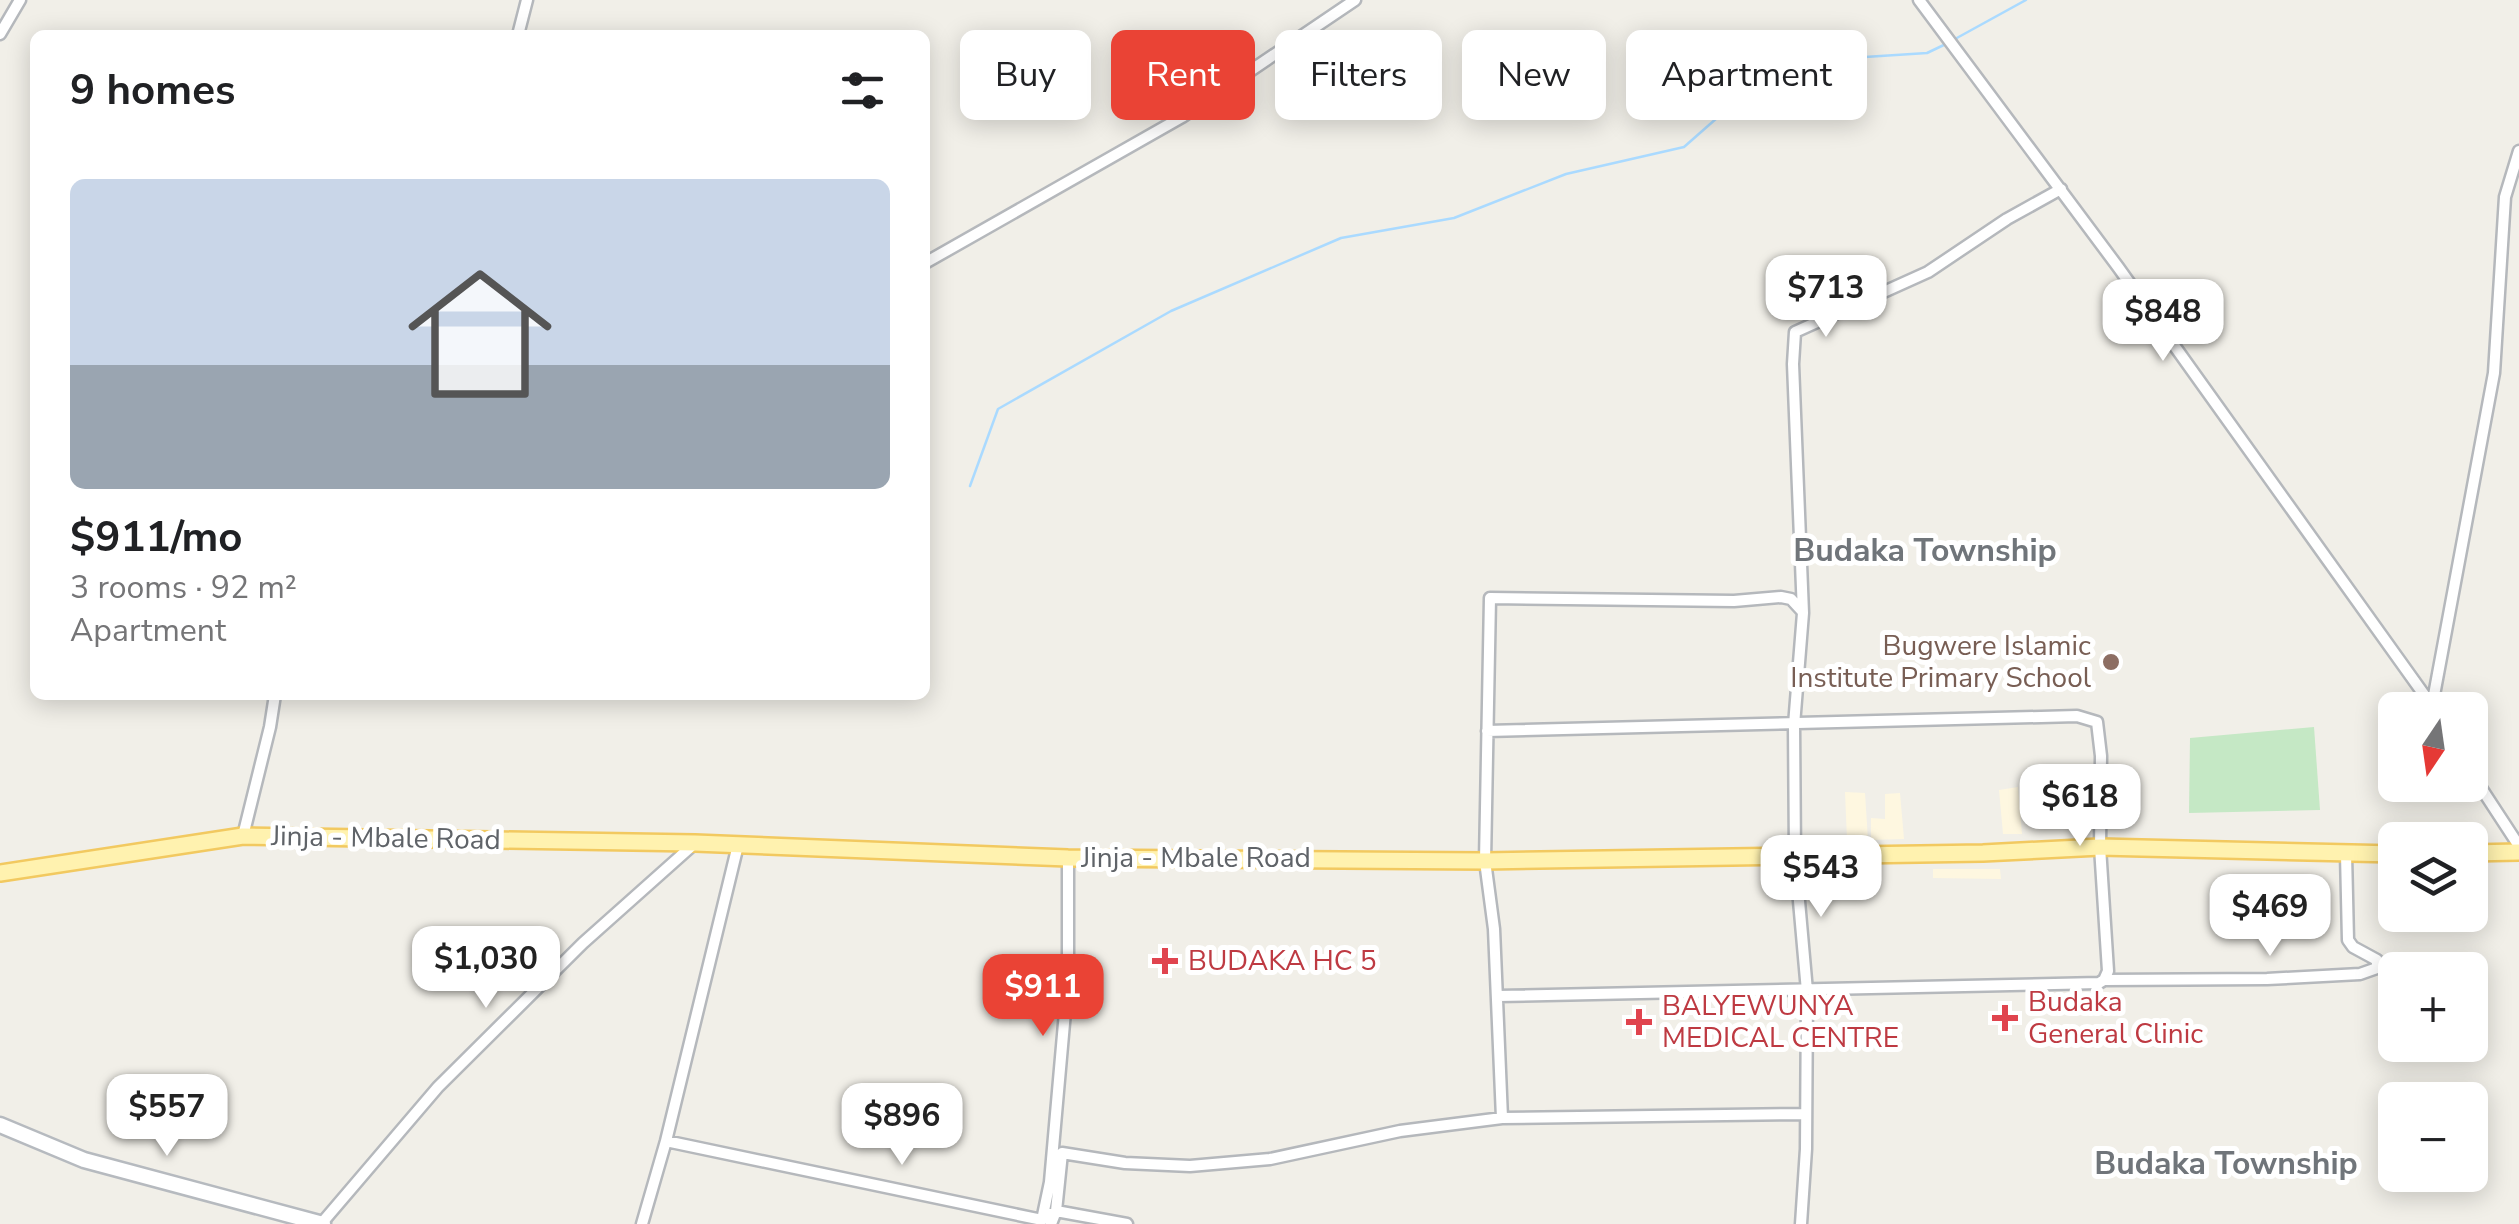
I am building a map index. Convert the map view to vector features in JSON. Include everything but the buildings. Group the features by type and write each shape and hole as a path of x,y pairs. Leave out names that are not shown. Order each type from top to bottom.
{"main road":[{"name":"Jinja - Mbale Road","path":"0,873 242,836 695,843 1068,858 1484,861 1983,853 2100,847 2378,854"},
{"path":"2488,852 2519,849"}],"street":[{"path":"0,34 20,0"},
{"path":"519,30 527,0"},
{"path":"930,260 1182,118 1355,0"},
{"path":"1919,0 2061,189 2422,692"},
{"path":"2436,692 2494,374 2505,197 2519,151"},
{"path":"1801,1224 1808,990 1796,856 1794,725 1803,613 1795,332 1928,272 2006,219 2061,189"},
{"path":"1502,1118 1494,929 1484,861 1490,598 1734,601 1780,597 1791,599 1803,613"},
{"path":"242,836 274,700"},
{"path":"1487,731 2018,716 2078,716 2097,722 2108,970 2104,980"},
{"path":"2488,799 2519,849"},
{"path":"0,1126 84,1160 322,1224 438,1087 583,943 695,843"},
{"path":"642,1224 738,845"},
{"path":"1498,996 2360,974 2377,968 2377,960 2348,940 2346,854"},
{"path":"1045,1223 1068,978 1068,858"},
{"path":"1045,1223 1056,1211 1062,1153 1125,1164 1190,1166 1270,1159 1400,1130 1502,1118 1806,1114"},
{"path":"666,1140 1045,1223"},
{"path":"1056,1211 1127,1224"}],"shaded area":[{"path":"2018,787 2022,834 2003,834 1999,790"},
{"path":"1845,792 1865,793 1868,840 1847,840"},
{"path":"1900,793 1904,839 1871,840 1871,818 1885,819 1885,794"},
{"path":"1933,869 2000,869 2001,879 1933,878"}],"green space":[{"path":"2314,727 2320,810 2189,813 2190,738"}],"waterway":[{"path":"1955,39 2026,0"},
{"path":"970,486 998,409 1171,311 1341,238 1454,218 1566,174 1684,147 1734,103 1821,101 1865,57 1927,53 1948,43"}],"place":[{"name":"Bugwere Islamic Institute Primary School","path":"2111,662"},
{"name":"BUDAKA HC 5","path":"1165,961"},
{"name":"Budaka General Clinic","path":"2005,1018"},
{"name":"BALYEWUNYA MEDICAL CENTRE","path":"1639,1022"}],"district":[{"name":"Budaka Township","path":"1925,550"},
{"name":"Budaka Township","path":"2226,1163"}]}
